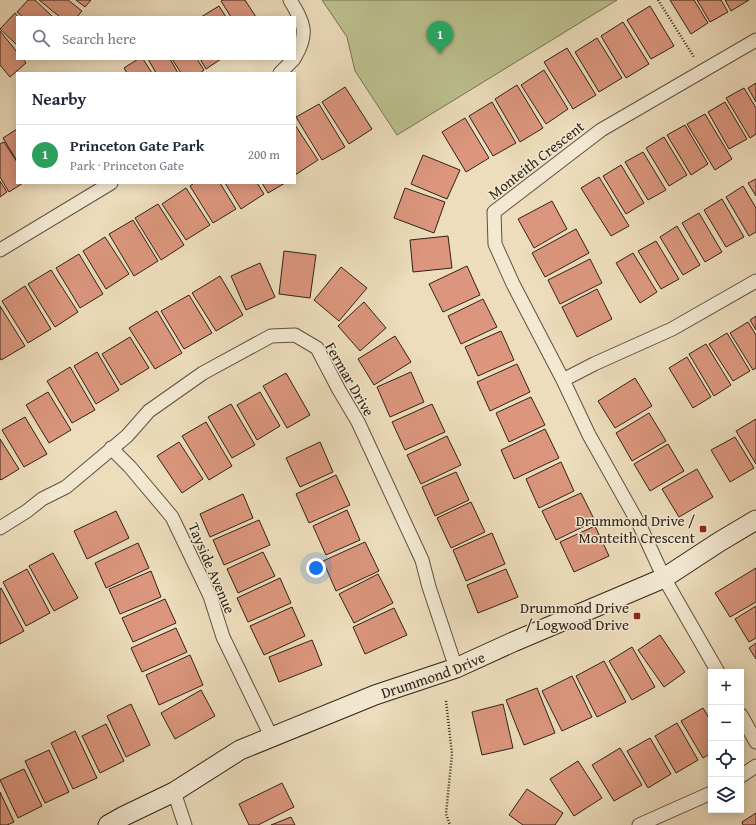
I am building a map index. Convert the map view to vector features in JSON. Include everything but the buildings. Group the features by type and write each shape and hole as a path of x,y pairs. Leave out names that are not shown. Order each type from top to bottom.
{"street":[{"path":"290,0 296,9 304,31 302,44 296,54"},
{"name":"Monteith Crescent","path":"716,669 664,578 640,526 589,435 563,380 513,284 495,244 494,212 600,130 756,40"},
{"path":"281,72 292,60"},
{"path":"0,250 109,184"},
{"path":"563,380 594,364 672,329 756,281"},
{"name":"Fermar Drive","path":"0,528 42,499 66,487 127,436 149,411 203,373 271,336 295,335 317,348 358,422 422,560 429,588 456,668"},
{"name":"Tayside Avenue","path":"111,448 130,467 172,517 210,596 223,637 271,736"},
{"name":"Drummond Drive","path":"108,825 174,792 240,750 271,736 286,732 375,695 456,668 664,578 756,520"},
{"path":"744,720 756,742"},
{"path":"744,774 756,766"},
{"path":"174,792 185,825"},
{"path":"639,825 708,794"}],"path":[{"path":"658,0 694,57"},
{"path":"446,701 452,754 446,814 450,825"}],"green space":[{"path":"322,0 617,0 397,135 355,71 347,37"}],"place":[{"name":"Princeton Gate Park","path":"440,54"},
{"name":"Drummond Drive / Monteith Crescent","path":"703,529"},
{"name":"Drummond Drive / Logwood Drive","path":"637,616"}]}
